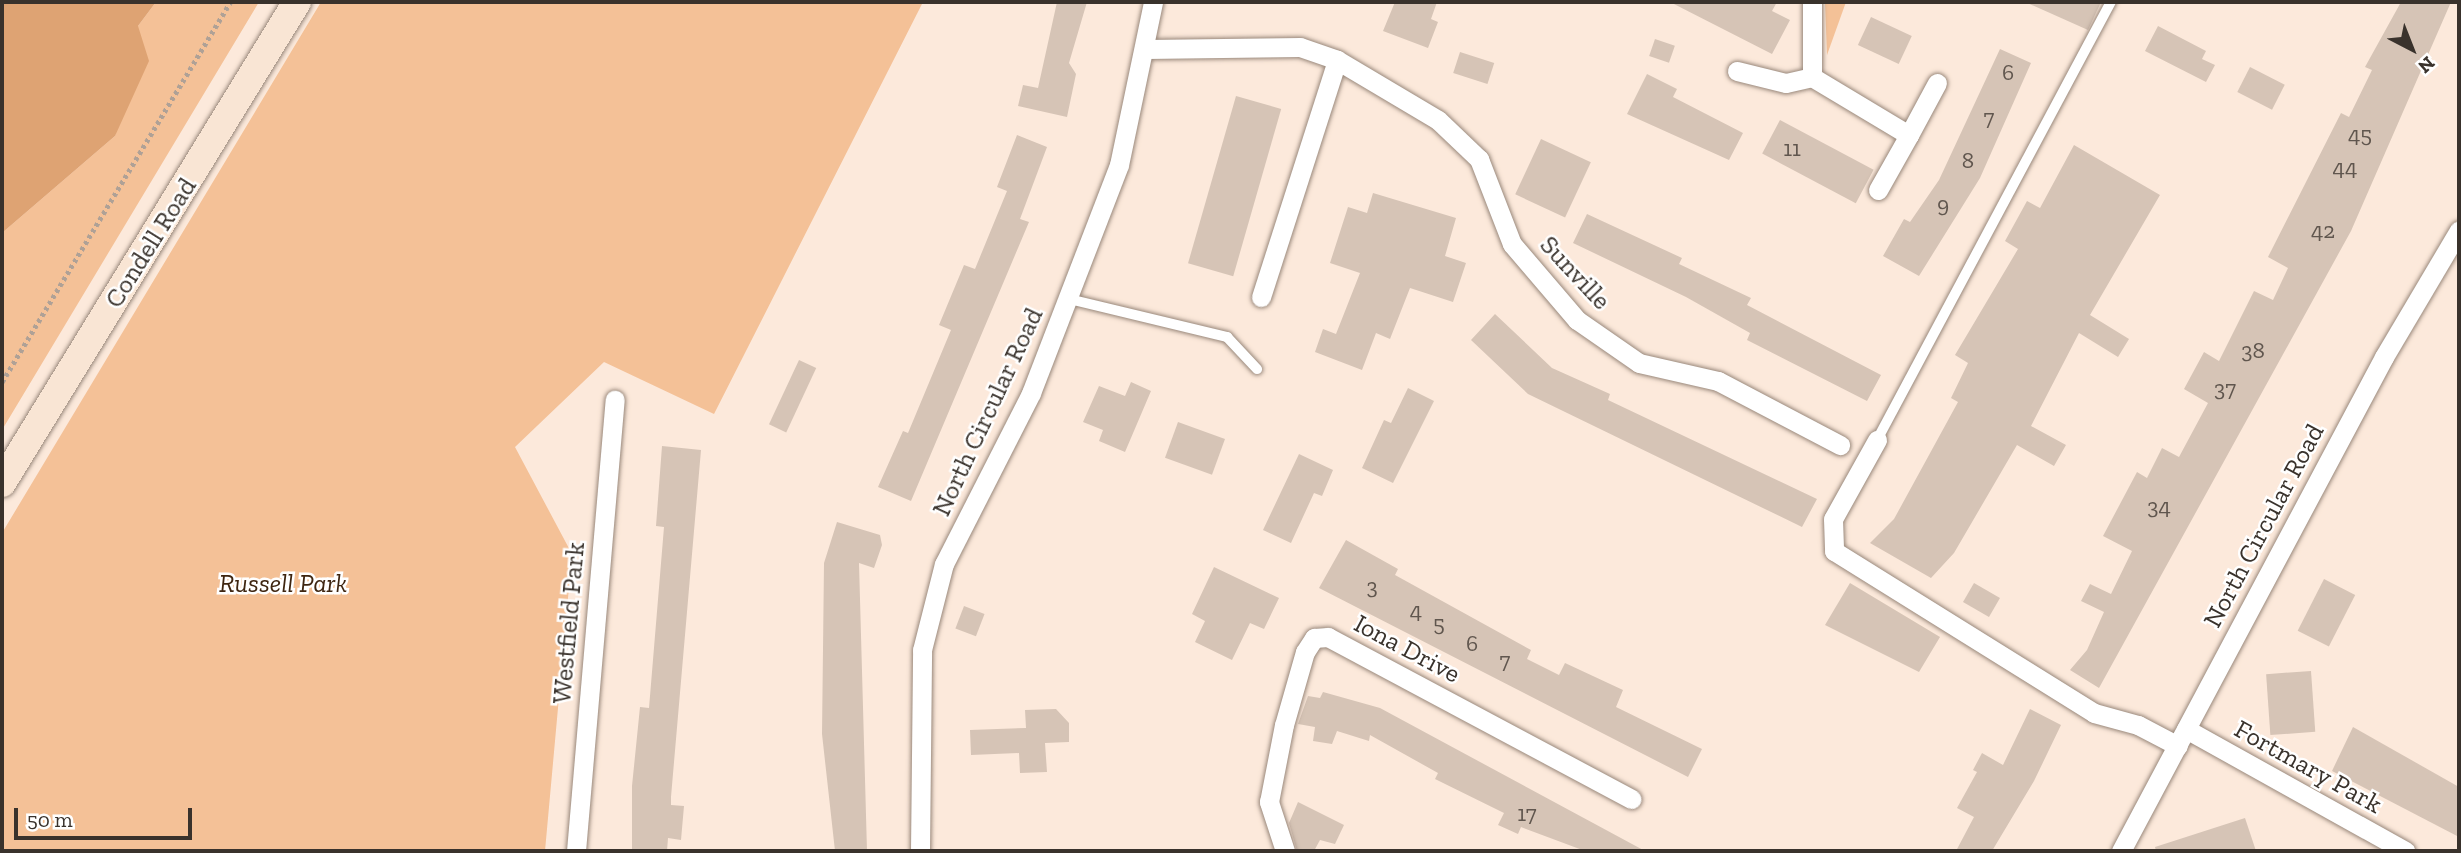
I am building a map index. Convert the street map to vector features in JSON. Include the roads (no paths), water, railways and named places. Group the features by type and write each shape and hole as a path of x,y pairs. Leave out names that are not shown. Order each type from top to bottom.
{"main road":[{"name":"Condell Road","path":"2,483 297,2"}],"street":[{"name":"North Circular Road","path":"920,851 922,650 941,576 1031,393 1119,165 1146,49 1153,2"},
{"path":"1812,2 1812,77"},
{"name":"Sunville","path":"1146,49 1300,47 1337,60 1438,120 1479,159 1512,244 1577,320 1639,363 1718,381 1840,445"},
{"path":"1261,297 1337,60"},
{"path":"1737,71 1787,83 1812,77 1909,135"},
{"path":"1878,190 1937,83"},
{"name":"North Circular Road","path":"2121,851 2384,357 2459,230"},
{"name":"Westfield Park","path":"576,851 615,400"},
{"name":"Fortmary Park","path":"1877,440 1833,519 1834,551 2094,713 2182,738 2405,851"},
{"name":"Iona Drive","path":"1285,851 1269,802 1284,725 1305,652 1314,638 1328,637 1632,799"}],"lane":[{"path":"1877,440 2111,2"},
{"path":"1069,299 1227,337 1257,369"}],"park label":[{"name":"Russell Park","path":"283,584"}]}
